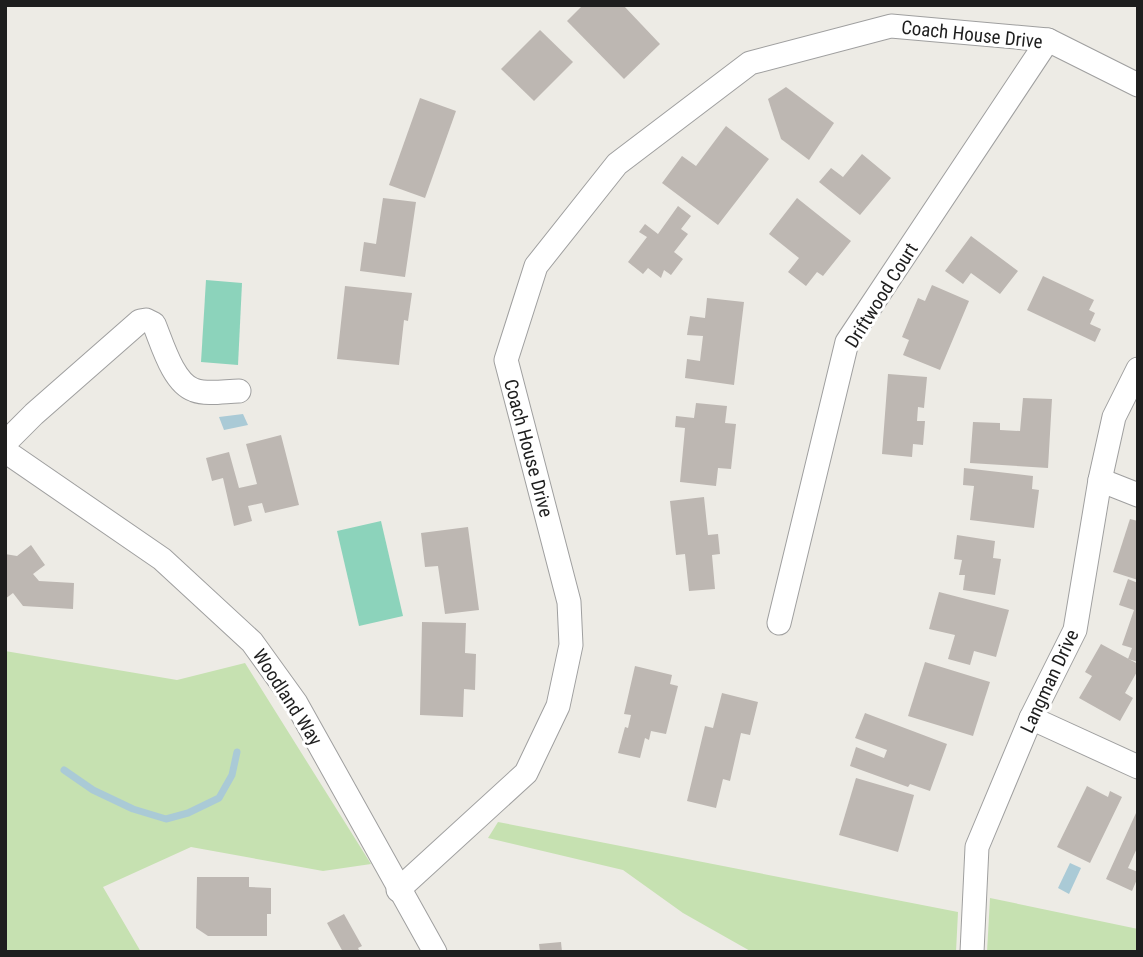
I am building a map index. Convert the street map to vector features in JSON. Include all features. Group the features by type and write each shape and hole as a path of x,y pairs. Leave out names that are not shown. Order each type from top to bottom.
{"street":[{"name":"Coach House Drive","path":"398,890 526,774 558,706 571,645 569,602 506,360 536,267 617,164 750,63 891,26 1048,40 1138,85"},
{"name":"Driftwood Court","path":"779,623 847,342 1048,40"},
{"path":"5,443 140,321 146,320 154,324 177,376 190,388 197,391 239,391"},
{"name":"Langman Drive","path":"972,952 977,847 1031,718 1075,630 1100,480 1114,417 1138,369"},
{"name":"Woodland Way","path":"5,452 162,559 253,642 296,703 435,952"},
{"path":"1100,480 1138,495"},
{"path":"1031,718 1138,767"}],"green space":[{"path":"206,280 242,283 238,365 201,362"},
{"path":"381,521 403,616 359,626 337,531"},
{"path":"5,651 177,680 245,663 371,864 323,871 191,847 103,887 141,952 5,952"},
{"path":"498,822 958,912 956,952 752,952 683,913 623,870 488,838"},
{"path":"990,898 1138,929 1138,952 987,952"}],"water":[{"path":"243,414 248,425 224,430 219,417"},
{"path":"1070,863 1081,868 1069,894 1058,888"}],"building":[{"path":"583,5 623,5 660,44 624,79 567,21"},
{"path":"540,30 573,62 534,101 501,69"},
{"path":"786,87 834,123 809,160 781,139 768,99"},
{"path":"420,98 456,111 425,198 389,185"},
{"path":"726,126 769,159 718,225 662,183 682,156 696,166"},
{"path":"862,154 891,178 860,215 819,182 831,168 843,177"},
{"path":"383,198 416,202 405,277 360,271 364,242 376,244"},
{"path":"797,198 851,241 823,276 817,272 806,286 788,272 799,258 769,234"},
{"path":"678,206 691,216 681,229 688,234 674,252 683,259 671,275 664,270 661,278 648,268 643,274 628,262 647,237 639,232 645,224 658,234"},
{"path":"971,236 1018,271 1000,294 971,273 963,284 945,271"},
{"path":"1043,276 1094,300 1089,310 1095,313 1090,324 1101,329 1095,342 1027,310"},
{"path":"932,285 969,301 940,370 903,355 909,340 902,337 918,298 925,301"},
{"path":"345,286 412,293 408,321 404,320 399,365 337,359"},
{"path":"707,298 744,302 734,385 685,378 687,359 700,361 703,336 687,335 690,316 705,318"},
{"path":"888,374 927,377 924,408 918,407 917,421 925,421 923,445 913,444 912,457 882,454"},
{"path":"1023,398 1052,399 1048,468 970,463 973,422 1000,423 1000,430 1020,431"},
{"path":"696,403 727,406 725,423 736,424 731,469 718,468 716,486 680,482 685,428 675,427 676,416 694,418"},
{"path":"281,435 299,505 265,513 262,503 248,506 252,521 234,526 223,478 212,481 206,458 229,452 239,488 257,484 246,444"},
{"path":"964,468 1033,476 1032,489 1039,490 1034,528 970,520 974,486 963,485"},
{"path":"704,497 708,535 718,534 720,554 712,555 715,589 689,591 685,554 676,555 670,501"},
{"path":"1130,519 1138,521 1138,580 1113,572"},
{"path":"468,527 479,610 445,614 438,566 425,567 421,533"},
{"path":"957,535 995,541 993,558 1001,559 995,595 963,590 965,575 959,575 962,560 954,559"},
{"path":"31,545 45,565 33,574 39,581 74,583 73,609 23,606 13,593 5,599 5,554 17,556"},
{"path":"1128,579 1138,583 1138,662 1128,659 1132,648 1122,645 1134,610 1119,605"},
{"path":"939,592 1009,610 996,657 974,651 970,665 948,659 955,635 929,629"},
{"path":"422,622 466,623 465,653 476,654 475,690 464,689 463,717 420,715"},
{"path":"1101,644 1138,664 1138,670 1125,693 1133,698 1120,721 1079,698 1092,676 1085,672"},
{"path":"925,662 990,682 973,736 908,716"},
{"path":"635,666 672,675 670,684 678,686 666,734 651,731 649,740 645,738 640,758 618,753 631,715 624,714"},
{"path":"722,693 758,702 750,735 741,733 730,781 723,779 716,808 687,801 705,726 713,728"},
{"path":"865,713 947,744 930,791 910,784 908,787 850,766 856,747 884,758 887,750 855,738"},
{"path":"856,778 914,795 898,852 839,835"},
{"path":"1087,786 1108,797 1110,791 1122,797 1090,863 1057,847"},
{"path":"1136,813 1138,846 1128,868 1138,872 1138,877 1132,891 1106,879"},
{"path":"197,877 249,877 249,887 271,888 271,914 267,914 267,936 208,936 196,928"},
{"path":"344,914 362,946 358,948 360,952 343,952 327,923"},
{"path":"561,942 562,952 540,952 539,944"}],"waterway":[{"path":"64,770 93,790 133,809 166,819 188,813 219,798 232,775 237,752"}]}
